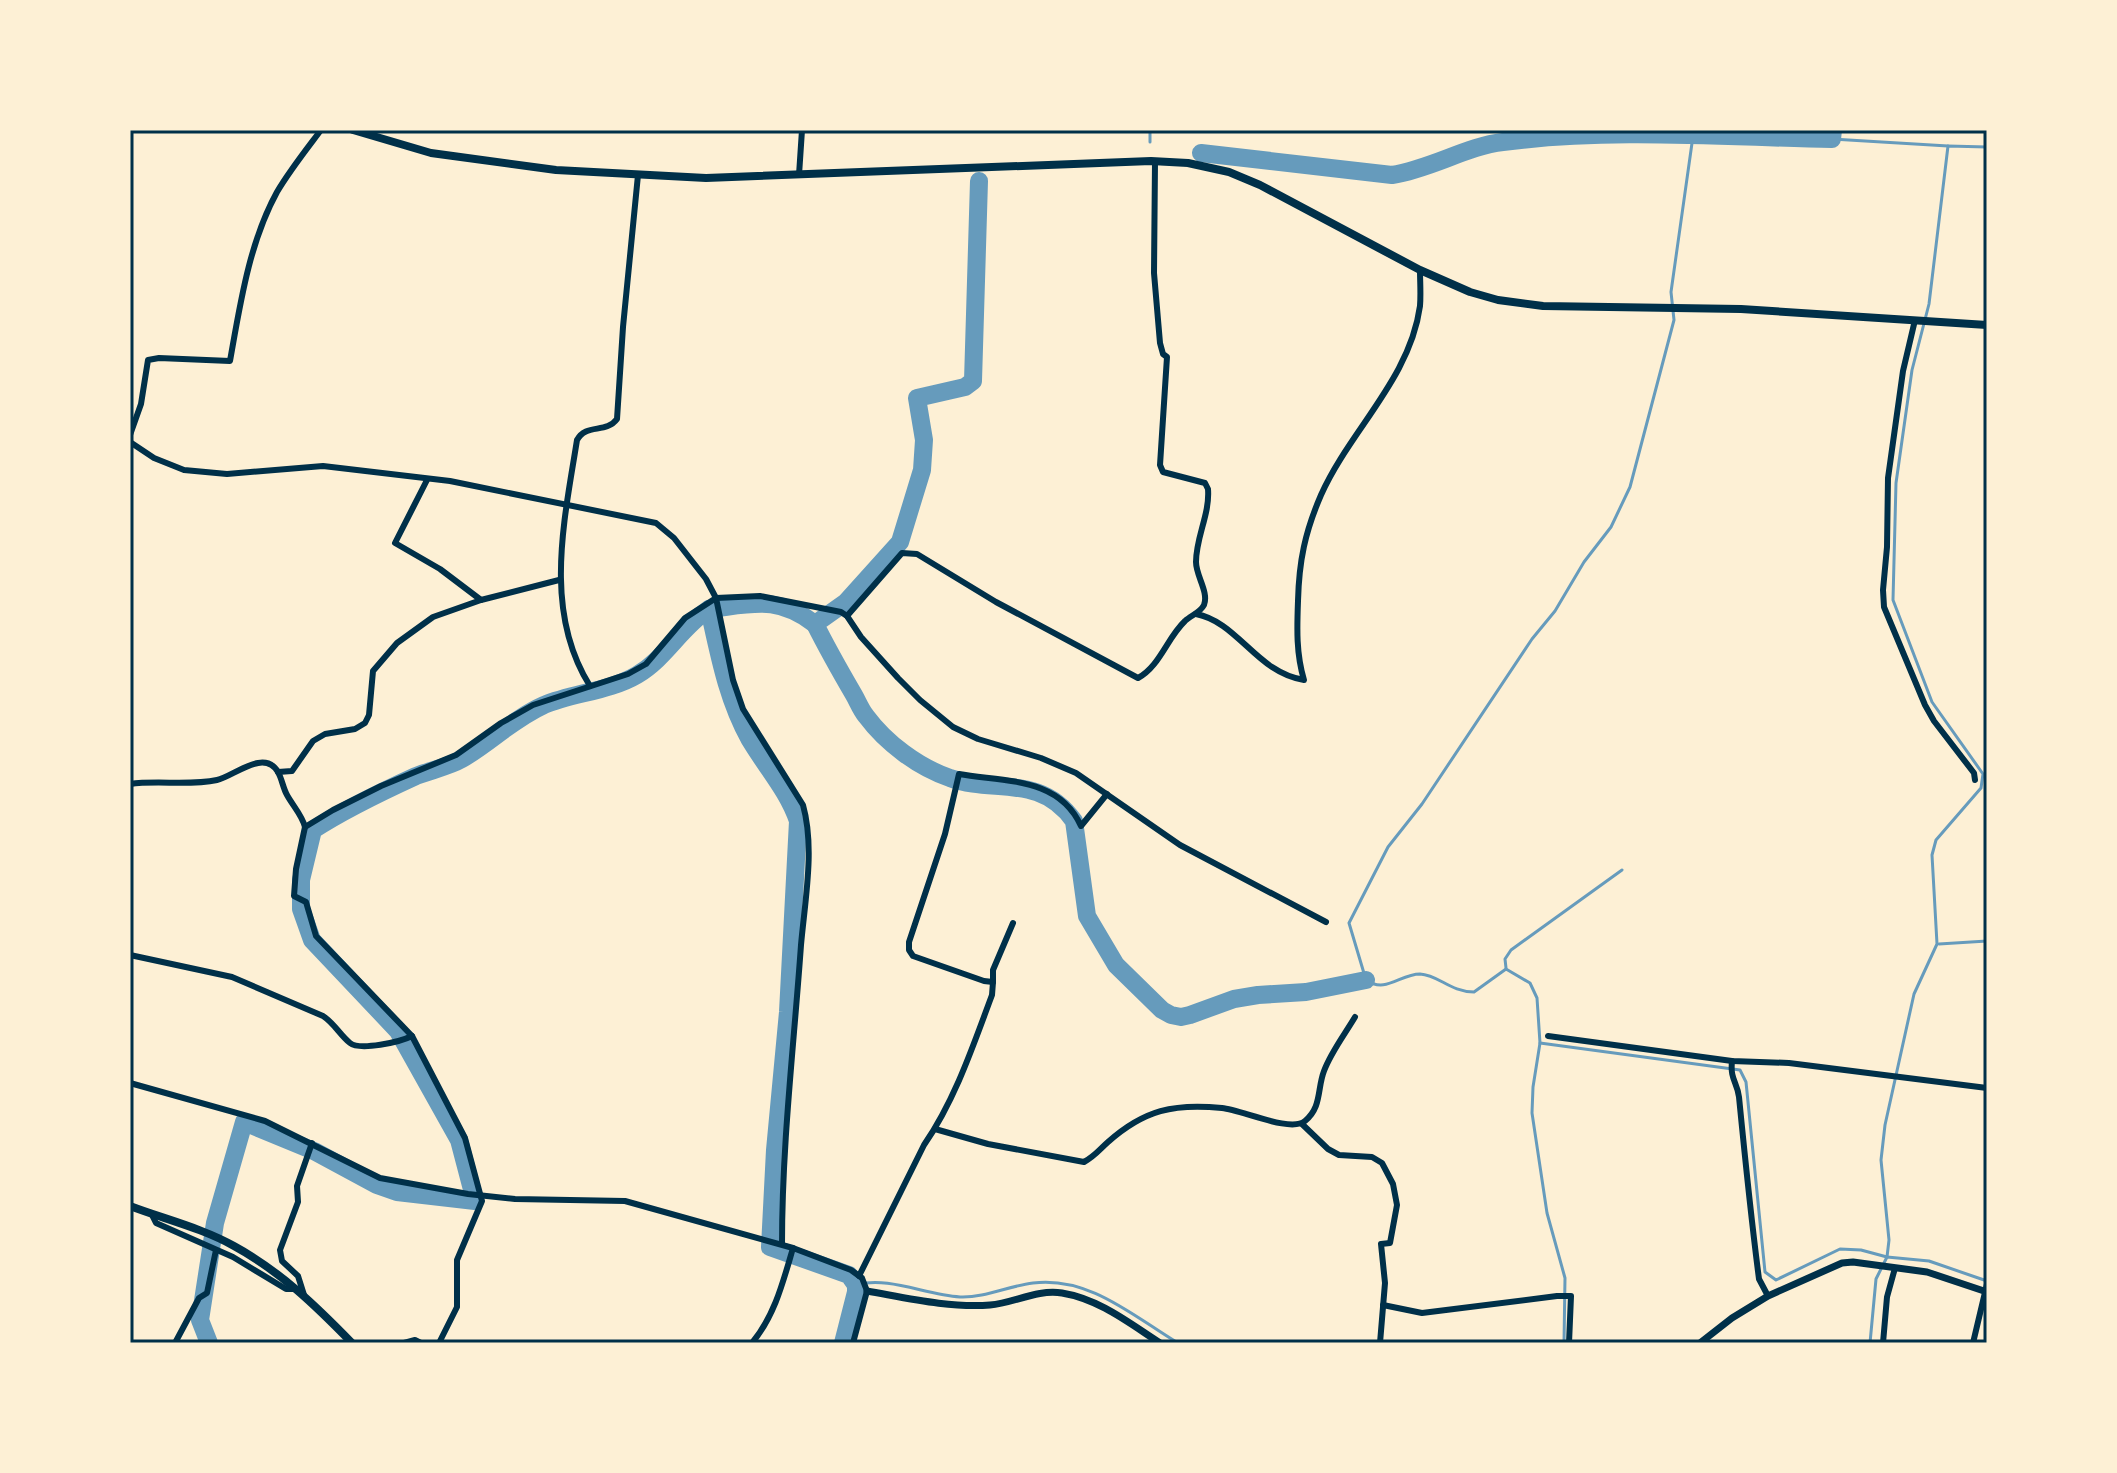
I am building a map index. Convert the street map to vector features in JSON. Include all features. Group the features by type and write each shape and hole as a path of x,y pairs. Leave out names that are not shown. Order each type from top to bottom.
{"main road":[{"path":"353,130 431,153 556,170 706,178 1188,163 1240,176 1420,270 1470,292 1498,300 1543,306 1741,309 1987,325"},
{"path":"130,1206 231,1244 269,1266 301,1292 352,1343"}],"street":[{"path":"130,435 141,404 148,360 230,361 249,266 263,225 277,193 321,130"},
{"path":"799,175 802,130"},
{"path":"844,614 902,553 917,554 996,602 1138,678 1148,673 1185,621 1205,603 1196,558 1208,489 1205,483 1163,472 1160,465 1167,357 1160,343 1154,273 1155,162"},
{"path":"590,686 567,636 559,580 577,440 580,433 606,428 617,419 621,342 638,175"},
{"path":"1196,614 1211,617 1258,659 1280,673 1304,680 1298,661 1297,639 1299,566 1306,534 1323,492 1394,379 1416,326 1420,304 1420,270"},
{"path":"1918,320 1903,371 1888,478 1884,607 1925,705 1974,773 1975,780"},
{"path":"130,442 154,458 184,470 207,473 323,466 450,481 656,523 674,538 706,579 716,601 743,709 803,805 807,818 806,884 779,1243"},
{"path":"427,480 395,543 440,569 481,600"},
{"path":"309,825 285,792 283,772 313,741 325,734 355,729 365,723 369,715 373,671 397,643 433,617 481,600 559,580"},
{"path":"439,1343 457,1307 457,1260 482,1201 475,1195 465,1138 406,1039 316,936 294,889 296,869 309,825 381,786 456,755 533,705 628,674 646,664 685,618 716,601 760,596 804,607 832,608 844,614 898,678 953,727 978,739 1029,753 1065,768 1180,845 1326,922"},
{"path":"130,784 156,780 219,780 249,764 262,763 283,772"},
{"path":"993,982 913,956 909,950 945,834 959,774 1038,787 1074,810 1081,826 1107,794"},
{"path":"861,1277 918,1155 935,1129 968,1059 992,995 993,970 1013,923"},
{"path":"130,955 247,982 323,1016 351,1045 359,1047 406,1039"},
{"path":"935,1129 988,1144 1084,1162 1096,1156 1108,1142 1160,1109 1219,1107 1243,1111 1281,1124 1302,1124 1315,1111 1323,1072 1355,1017"},
{"path":"1548,1036 1732,1063 1789,1063 1987,1088"},
{"path":"1732,1063 1730,1075 1739,1094 1741,1137 1759,1279 1768,1296"},
{"path":"130,1083 253,1117 380,1178 475,1195 541,1201 625,1201 768,1239 851,1270 861,1277 866,1288 853,1343"},
{"path":"1302,1124 1328,1149 1339,1155 1372,1157 1382,1163 1393,1184 1397,1205 1390,1243 1381,1244 1385,1283 1380,1343"},
{"path":"152,1215 156,1223 257,1269 286,1289 301,1292 298,1276 282,1261 280,1250 298,1202 297,1186 312,1143"},
{"path":"752,1343 774,1309 793,1248"},
{"path":"175,1343 199,1298 207,1293 216,1250"},
{"path":"1700,1343 1768,1296 1842,1263 1927,1272 1987,1288 1973,1343"},
{"path":"1883,1343 1892,1268"},
{"path":"866,1288 923,1301 967,1306 993,1305 1032,1294 1058,1292 1083,1297 1160,1343"},
{"path":"1383,1305 1422,1313 1571,1296 1569,1343"},
{"path":"404,1343 415,1340 421,1343"}],"waterway":[{"path":"1150,130 1150,142"},
{"path":"1201,153 1392,175 1503,142 1585,135 1668,134 1832,139 1833,130"},
{"path":"1564,1343 1565,1278 1547,1213 1532,1113 1540,1043 1537,998 1530,983 1506,969 1474,992 1420,974 1387,984 1373,984 1366,980 1349,923 1388,847 1422,804 1532,639 1555,611 1584,562 1611,527 1630,487 1674,320 1671,292 1693,136"},
{"path":"1832,139 1948,146"},
{"path":"1540,1043 1740,1070 1746,1082 1765,1272 1776,1280 1840,1249 1861,1250 1887,1257 1889,1240 1881,1160 1885,1125 1914,994 1937,944 1932,855 1936,840 1981,788 1983,774 1932,702 1893,600 1896,483 1912,370 1929,304 1948,146 1987,147"},
{"path":"979,181 973,381 965,387 917,398 924,440 922,470 900,542 846,602 815,624 864,714 883,736 904,753 950,778 1031,791 1061,806 1074,821 1087,916 1116,965 1162,1010 1181,1017 1234,999 1306,992 1366,980"},
{"path":"815,624 776,605 752,604 709,609 735,709 750,740 783,789 798,821 788,1012 775,1150 770,1247 849,1275 856,1285 856,1292 843,1343"},
{"path":"209,1343 200,1320 215,1223 244,1122 314,1151 377,1185 397,1192 475,1201 459,1140 398,1031 312,940 301,909 301,880 313,830 390,788 462,759 544,705 615,685 637,675 657,660 709,609"},
{"path":"1506,968 1505,959 1511,950 1622,870"},
{"path":"1939,944 1987,941"},
{"path":"1870,1343 1876,1279 1887,1257 1929,1261 1987,1281"},
{"path":"856,1285 894,1284 960,1297 1053,1282 1110,1300 1178,1343"}]}
